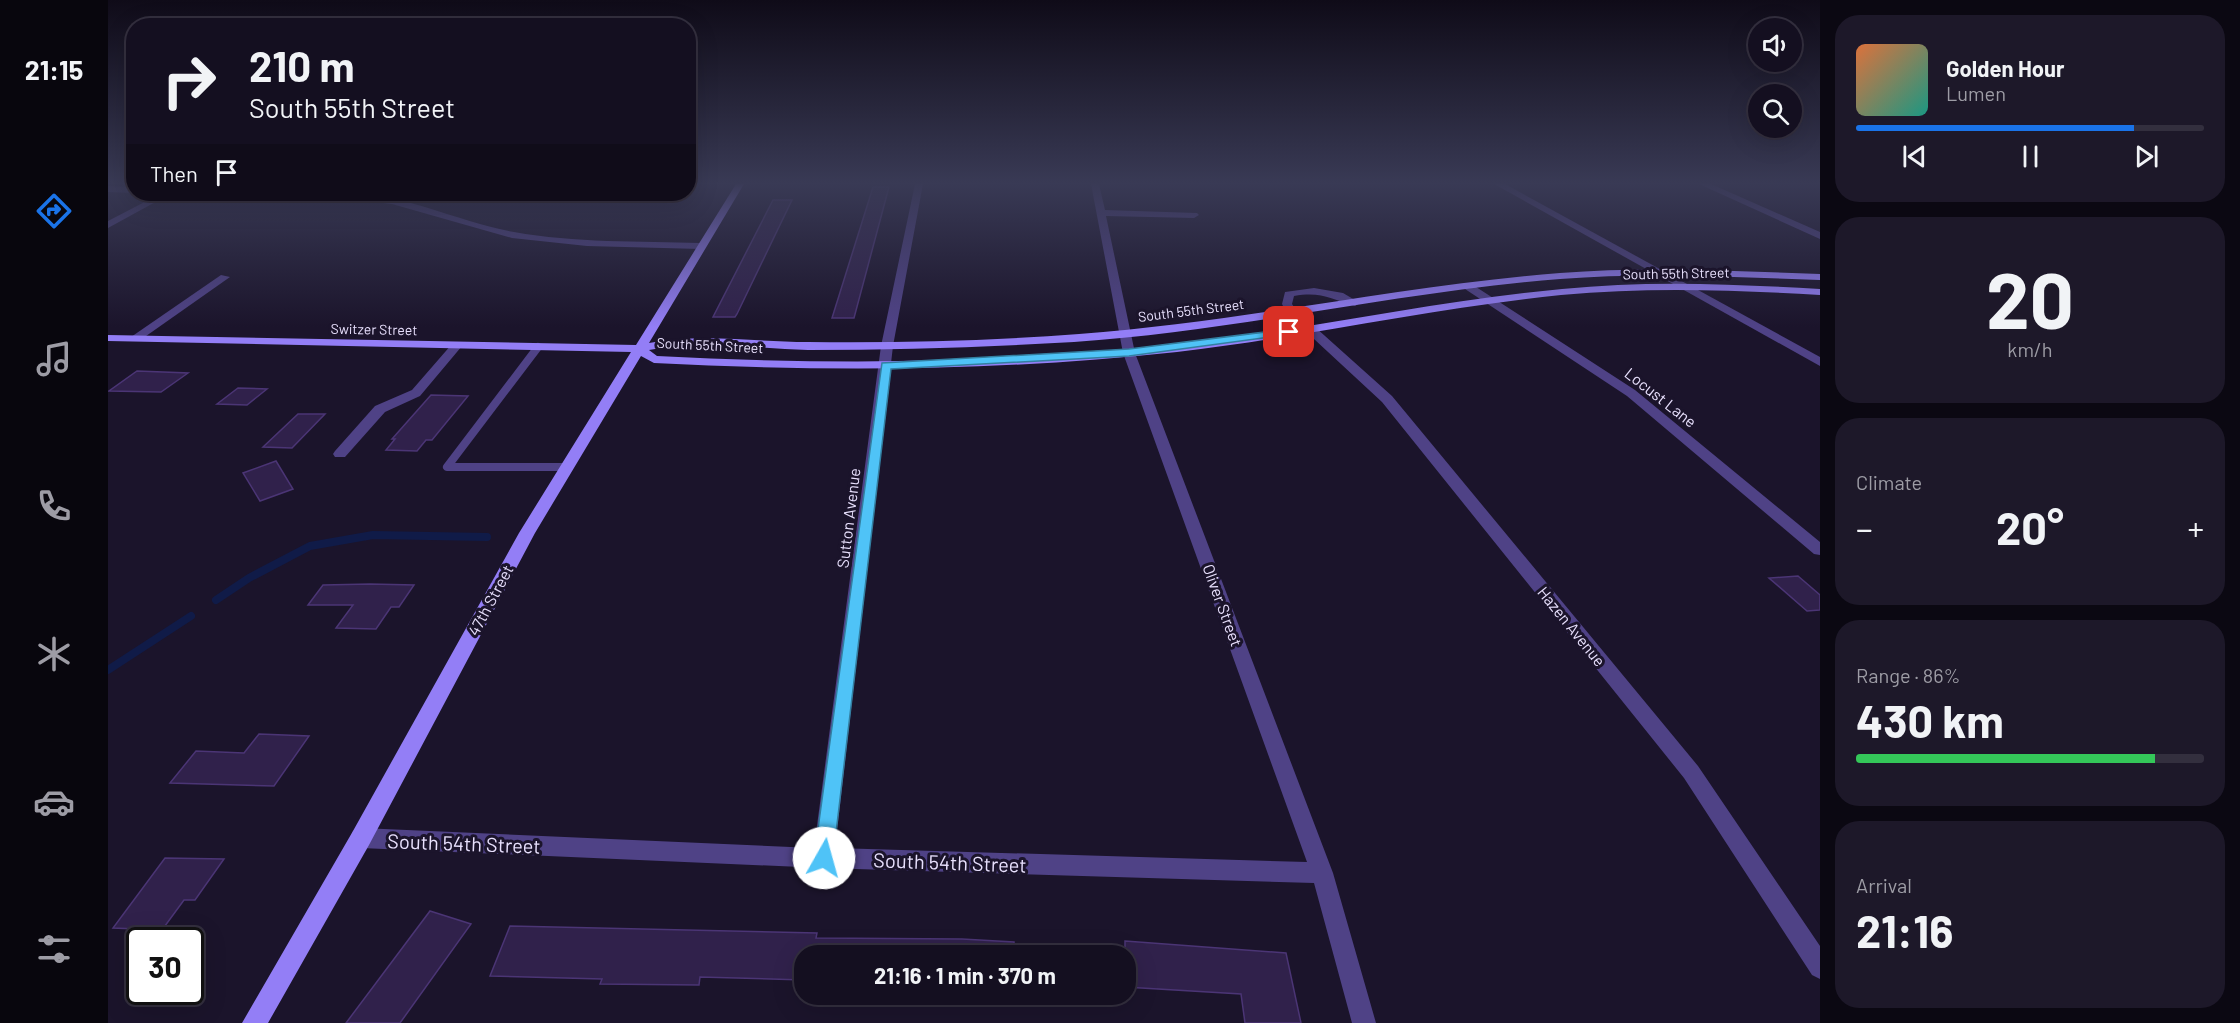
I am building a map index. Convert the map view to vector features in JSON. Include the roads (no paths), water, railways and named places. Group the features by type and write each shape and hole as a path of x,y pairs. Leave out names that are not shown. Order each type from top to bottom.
{"street":[{"path":"498,232 523,237 587,243 701,246"},
{"name":"47th Street","path":"254,1023 361,838 527,533 710,232"},
{"name":"Sutton Avenue","path":"824,858 887,346 910,232"},
{"name":"Oliver Street","path":"1105,232 1129,353 1322,873 1364,1023"},
{"path":"1584,232 1820,363"},
{"name":"South 55th Street","path":"639,349 670,341 887,346 1009,342 1124,334 1559,276 1695,272 1820,277"},
{"path":"135,339 225,277"},
{"name":"Locust Lane","path":"1469,287 1647,404 1820,550"},
{"name":"South 55th Street","path":"639,349 654,359 662,360 885,366 1129,353 1492,302 1595,290 1683,287 1820,292"},
{"path":"1291,312 1287,304 1289,294 1304,290 1329,293 1355,303"},
{"name":"Hazen Avenue","path":"1291,312 1388,399 1691,772 1820,967"},
{"name":"Switzer Street","path":"108,338 639,349"},
{"path":"340,454 380,409 416,393 456,346"},
{"name":"South 54th Street","path":"361,838 824,858 1322,873"}],"lane":[{"path":"538,347 447,467 566,467"}],"waterway":[{"path":"216,600 249,578 310,546 373,535 487,537"},
{"path":"108,670 191,616"}]}
